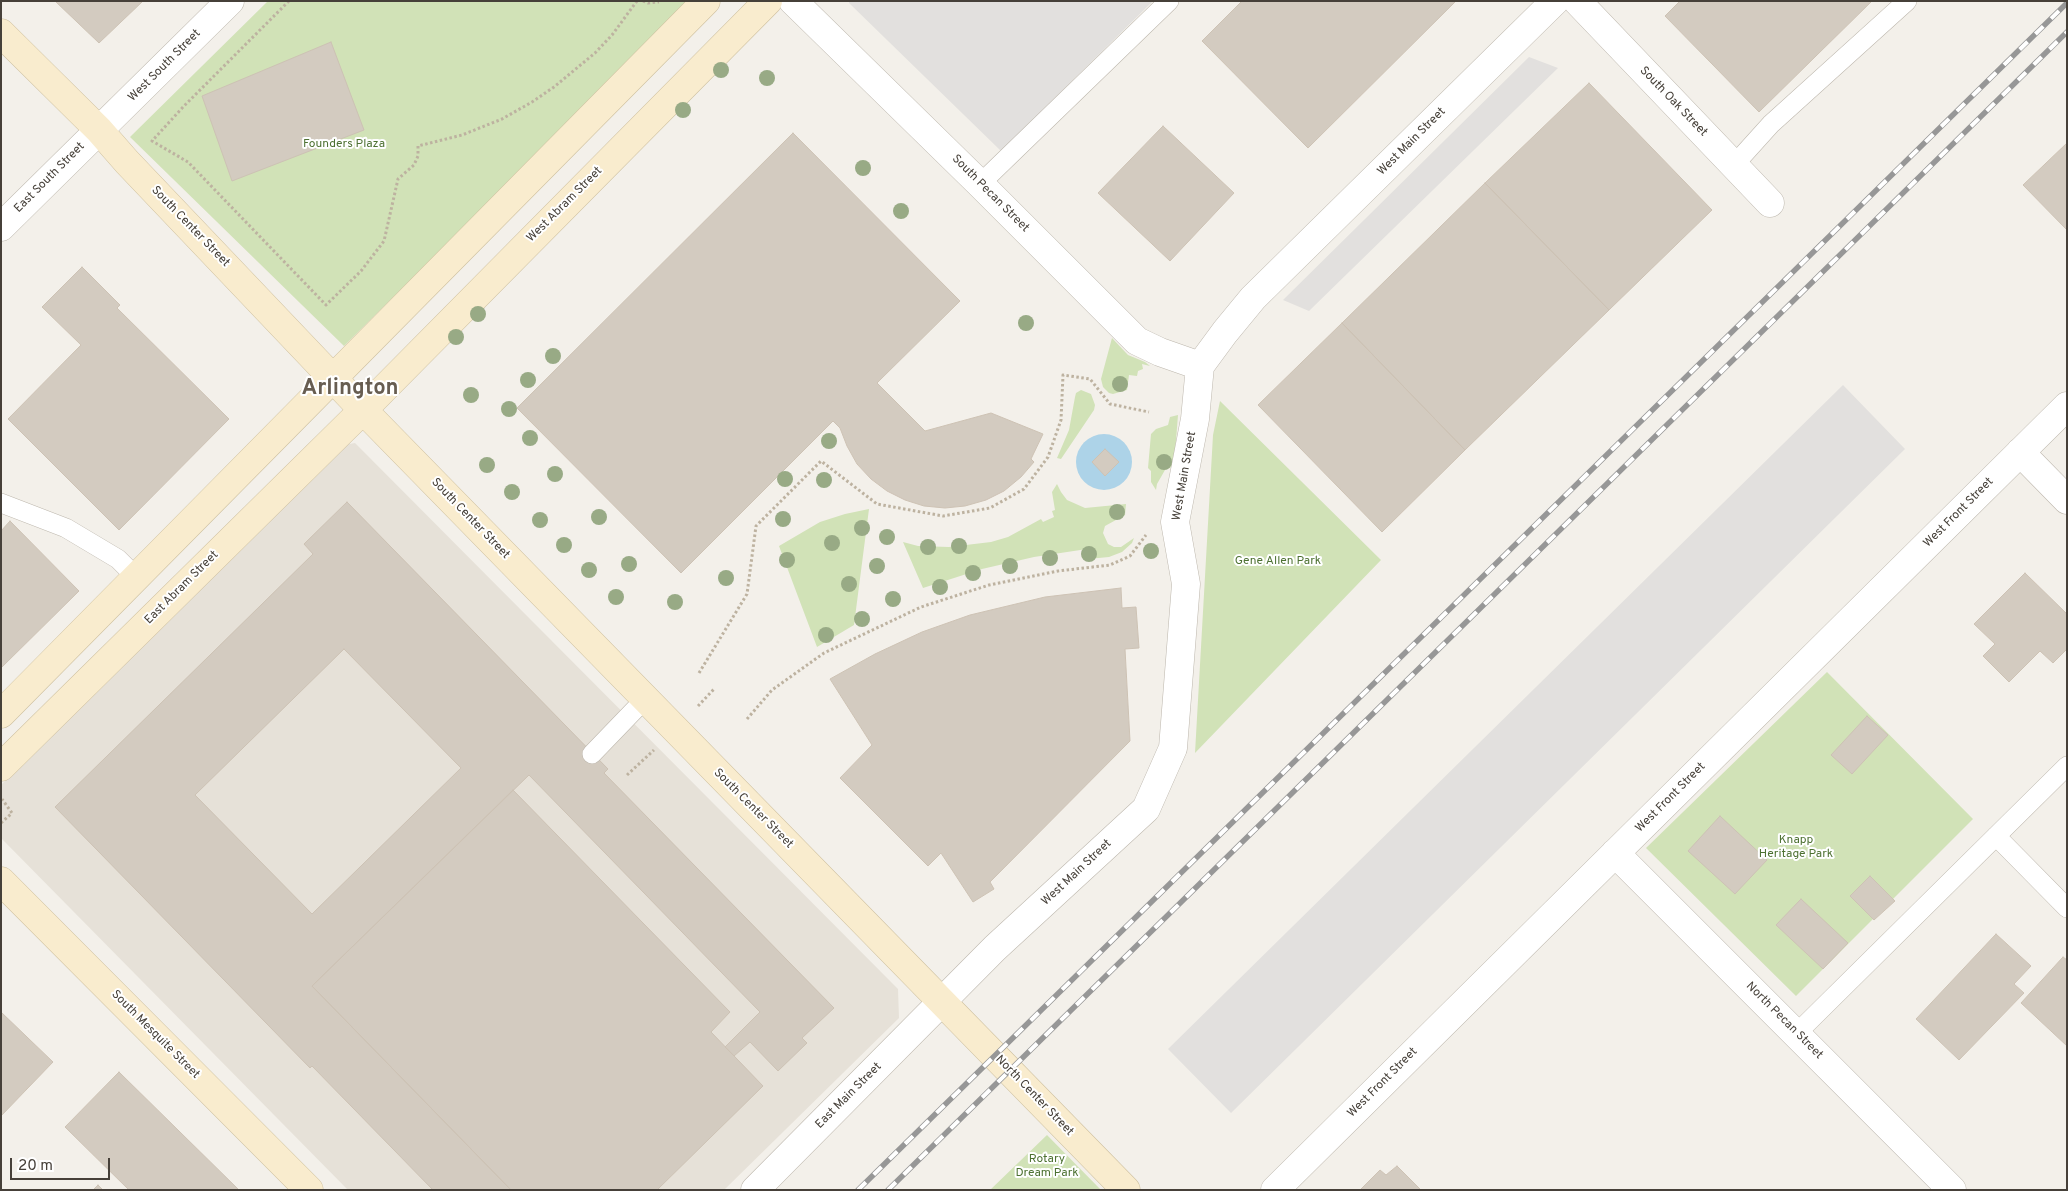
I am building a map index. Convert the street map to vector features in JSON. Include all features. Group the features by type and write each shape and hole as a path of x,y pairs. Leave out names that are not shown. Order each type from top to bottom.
{"main road":[{"path":"1,714 706,1"},
{"name":"West Abram Street","path":"363,410 768,1"},
{"name":"South Center Street","path":"1,33 100,130 127,162 363,410 943,1002"},
{"name":"East Abram Street","path":"1,767 363,410"},
{"name":"South Mesquite Street","path":"1,881 309,1190"},
{"name":"North Center Street","path":"943,1002 1008,1071 1126,1190"}],"street":[{"name":"West South Street","path":"100,130 230,1"},
{"name":"South Pecan Street","path":"793,1 1137,341 1160,352 1200,366"},
{"name":"West Main Street","path":"943,1002 995,948 1146,809 1173,748 1186,584 1175,522 1195,419 1200,366 1253,298 1555,1"},
{"name":"South Oak Street","path":"1577,1 1770,203"},
{"name":"East South Street","path":"1,227 100,130"},
{"name":"West Front Street","path":"1275,1190 2067,406"},
{"path":"2020,452 2067,500"},
{"name":"North Pecan Street","path":"1615,853 1952,1190"},
{"name":"East Main Street","path":"755,1190 943,1002"}],"lane":[{"path":"980,184 1169,1"},
{"path":"1734,165 1771,124 1907,1"},
{"path":"1,502 66,528 118,559 136,577"},
{"path":"592,754 645,699"},
{"path":"1797,1033 2067,766"},
{"path":"1996,836 2067,908"}],"path":[{"path":"290,1 184,106 152,141 188,162 326,305 361,271 384,241 398,179 414,165 418,156 418,146 462,135 502,119 532,102 554,87 595,52 612,35 637,1"},
{"path":"643,1 648,3 660,1"},
{"path":"699,673 747,594 756,526 821,461 877,504 943,516 990,508 1024,489 1048,457 1061,420 1063,376 1090,378 1110,404 1149,412"},
{"path":"747,719 772,690 824,654 921,607 989,585 1058,571 1110,565 1130,556 1146,535"},
{"path":"698,706 715,688"},
{"path":"627,776 659,744"},
{"path":"1,798 12,813 1,822"}],"shaded area":[{"path":"849,1 1153,1 1001,151"},
{"path":"1529,57 1558,68 1309,311 1283,300"},
{"path":"1843,385 1905,449 1231,1113 1168,1049"},
{"path":"355,443 898,989 899,1018 724,1190 348,1190 1,838 1,785 338,446"}],"green space":[{"name":"Founders Plaza","path":"268,1 692,1 344,346 130,137"},
{"path":"1112,338 1128,355 1150,366 1142,364 1143,369 1138,371 1137,376 1129,375 1127,390 1113,394 1103,387 1101,379"},
{"path":"1081,390 1091,394 1095,405 1094,410 1061,459 1057,458 1069,430 1076,393"},
{"name":"Gene Allen Park","path":"1220,401 1381,560 1195,753 1213,435"},
{"path":"1178,415 1174,466 1165,470 1157,484 1156,490 1151,482 1151,471 1148,468 1151,434 1156,429 1168,425 1170,417"},
{"path":"1057,484 1067,500 1085,508 1126,504 1125,515 1105,526 1103,533 1108,544 1114,547 1121,547 1134,538 1132,543 1122,552 1109,557 1088,559 1087,549 1034,557 982,569 923,588 903,542 918,546 949,547 991,542 1008,537 1041,519 1043,522 1054,517 1052,511 1055,510 1052,492"},
{"path":"869,509 854,625 817,647 779,546 820,522"},
{"name":"Knapp Heritage Park","path":"1827,672 1973,819 1796,996 1646,848"},
{"name":"Rotary Dream Park","path":"1047,1135 1101,1190 990,1190"}],"water":[{"path":"1099,434 1109,434 1124,442 1130,451 1132,462 1130,473 1124,482 1109,490 1099,490 1088,485 1081,478 1076,467 1076,457 1081,446 1088,439"}],"building":[{"path":"55,1 143,1 99,43"},
{"path":"1242,1 1456,1 1308,148 1202,41"},
{"path":"1680,1 1872,1 1759,112 1665,16"},
{"path":"331,42 364,130 232,181 202,96"},
{"path":"1589,83 1712,210 1609,310 1485,183"},
{"path":"1163,126 1234,193 1170,261 1098,193"},
{"path":"793,133 960,301 877,383 925,431 991,413 1043,434 1031,459 1034,462 1021,477 1004,491 986,500 965,506 945,508 924,506 905,500 887,491 871,479 857,464 840,428 833,421 681,573 517,408"},
{"path":"2067,143 2067,230 2023,185"},
{"path":"1485,183 1609,310 1465,450 1342,323"},
{"path":"82,267 120,305 117,308 229,419 119,530 8,419 81,345 42,307"},
{"path":"1342,323 1465,450 1382,532 1258,405"},
{"path":"1105,449 1119,462 1105,476 1092,462"},
{"path":"347,502 608,769 604,773 834,1008 802,1038 807,1043 778,1071 750,1042 734,1056 725,1047 760,1012 529,775 312,986 511,1190 433,1190 312,1066 310,1068 55,807 313,554 304,544","holes":["344,649 461,768 312,914 195,795"]},
{"path":"10,521 79,591 1,668 1,531"},
{"path":"2025,573 2067,614 2067,649 2053,663 2040,651 2009,682 1983,656 1995,644 1974,624"},
{"path":"1121,588 1122,608 1136,607 1139,648 1125,649 1130,741 990,882 994,889 973,902 941,853 928,866 840,778 872,745 830,679 875,654 922,632 970,615 1045,597"},
{"path":"1867,716 1888,735 1852,774 1831,755"},
{"path":"513,790 730,1012 711,1032 763,1086 657,1190 511,1190 312,986"},
{"path":"1720,816 1767,860 1735,894 1688,851"},
{"path":"1870,876 1895,901 1874,920 1850,896"},
{"path":"1801,899 1848,943 1823,969 1776,925"},
{"path":"1996,934 2031,966 2014,984 2024,993 1959,1060 1916,1019"},
{"path":"2063,957 2067,960 2067,1046 2021,1003"},
{"path":"1,1012 53,1062 1,1116"},
{"path":"119,1072 239,1190 129,1190 65,1127"},
{"path":"1397,1166 1421,1190 1360,1190 1380,1170 1386,1175"},
{"path":"98,1185 103,1190 93,1190"}],"railway":[{"path":"858,1190 2067,3"},
{"path":"888,1190 2067,32"}],"district":[{"name":"Arlington","path":"350,390"}]}
